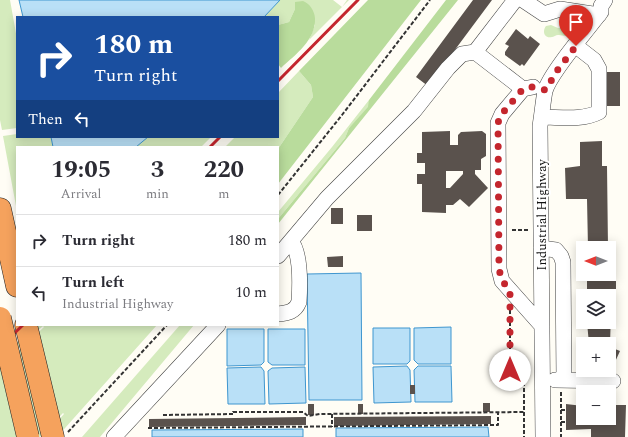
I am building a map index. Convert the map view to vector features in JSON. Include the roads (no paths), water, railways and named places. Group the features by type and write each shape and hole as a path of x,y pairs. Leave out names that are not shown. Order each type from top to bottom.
{"highway":[{"path":"0,209 16,282"},
{"path":"0,318 28,437"},
{"path":"26,326 53,437"}],"street":[{"path":"279,255 327,198 414,111 448,68 462,54 476,52 515,0"},
{"path":"523,0 544,14 556,10 566,9 602,9"},
{"name":"Industrial Highway","path":"542,437 542,117 546,90 556,72 602,9 608,12 617,0"},
{"path":"542,117 582,117 599,112 599,69 594,60 576,46"},
{"path":"476,52 523,89"},
{"path":"542,326 502,281 500,274 498,123 500,116 523,89 532,87 546,90"},
{"path":"279,314 291,312 297,306 298,302 298,254 291,241"},
{"path":"541,248 556,250 560,254 563,262 562,380"},
{"path":"114,437 217,326"},
{"path":"542,380 613,381"}],"water":[{"path":"19,0 280,0 265,16 23,16"},
{"path":"51,138 147,138 137,146 53,146"},
{"path":"361,273 362,400 309,400 307,274"},
{"path":"451,327 451,364 418,364 414,360 414,328"},
{"path":"373,328 410,328 410,361 407,364 373,364"},
{"path":"227,329 264,329 264,362 261,365 227,366"},
{"path":"268,329 305,329 305,365 272,365 268,362"},
{"path":"407,366 410,370 411,402 374,403 373,367"},
{"path":"418,366 451,366 452,402 415,402 414,370"},
{"path":"261,367 264,371 265,404 228,404 227,368"},
{"path":"305,367 306,403 269,404 268,371 272,368"},
{"path":"488,427 489,437 336,437 336,428"},
{"path":"303,429 303,437 152,437 152,430"}],"railway":[{"path":"279,80 358,0"},
{"path":"211,146 219,138"},
{"path":"0,347 22,326"}]}
